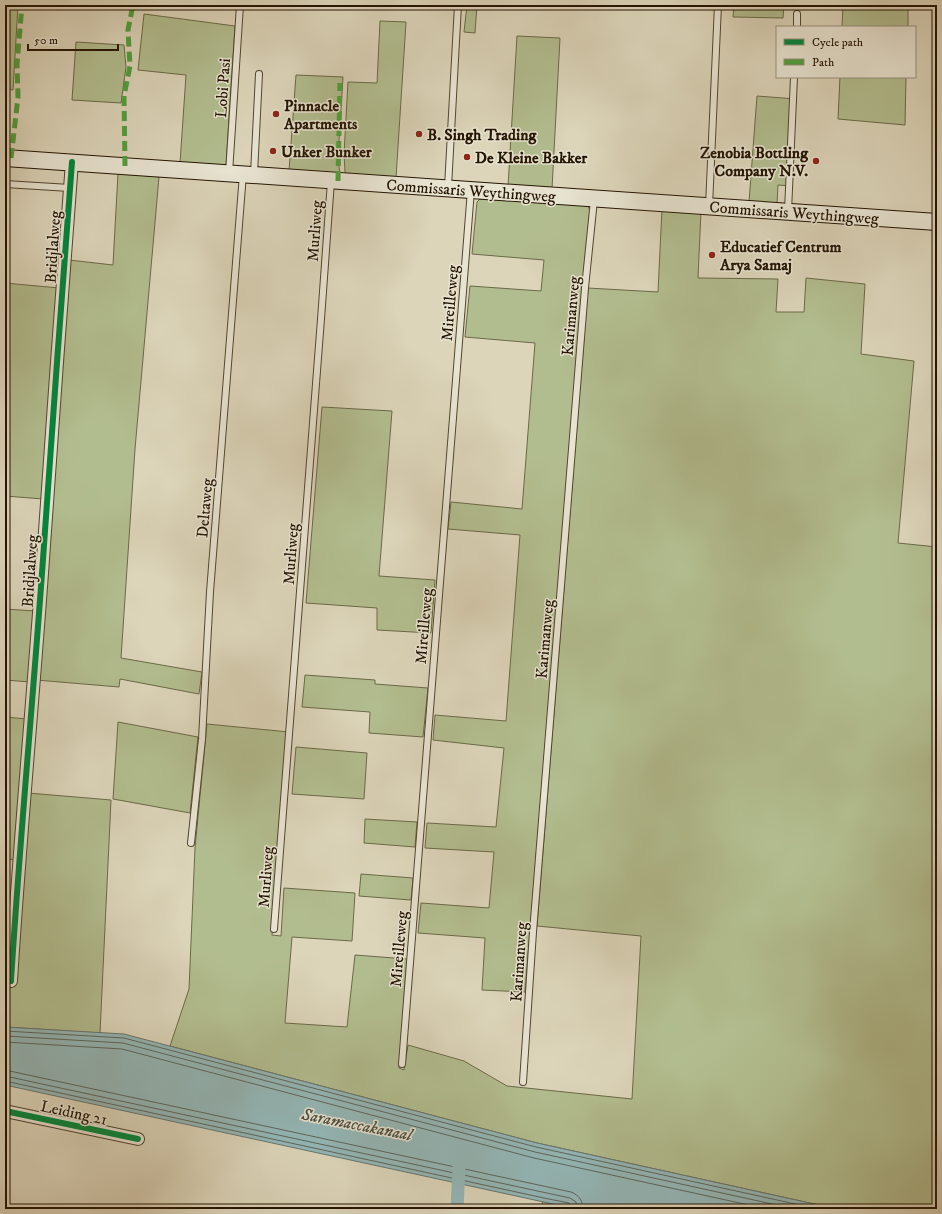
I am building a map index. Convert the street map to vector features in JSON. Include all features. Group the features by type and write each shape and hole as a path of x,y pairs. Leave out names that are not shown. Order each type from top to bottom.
{"main road":[{"name":"Commissaris Weythingweg","path":"5,158 937,222"}],"street":[{"name":"Bridjlalweg","path":"11,981 18,869 44,545 72,162"},
{"name":"Leiding 21","path":"5,1111 138,1139"}],"lane":[{"name":"Lobi Pasi","path":"240,5 242,174"},
{"path":"448,188 458,5"},
{"path":"709,206 718,5"},
{"path":"797,14 797,26"},
{"path":"242,174 259,74"},
{"path":"788,211 794,78"},
{"name":"Deltaweg","path":"191,843 202,739 210,592 242,174"},
{"name":"Murliweg","path":"274,930 331,180"},
{"path":"5,184 70,188"},
{"name":"Mireilleweg","path":"402,1064 471,190"},
{"name":"Karimanweg","path":"522,1082 582,327 594,198"}],"green space":[{"path":"5,5 18,5 13,90 5,89"},
{"path":"467,5 477,5 475,33 464,32"},
{"path":"734,5 784,5 783,18 733,17"},
{"path":"843,5 908,5 908,26 842,26"},
{"path":"144,14 235,26 226,165 223,167 180,163 186,75 138,70"},
{"path":"380,21 406,22 396,178 346,175 345,172 344,154 348,82 377,83"},
{"path":"517,36 560,38 552,189 508,186"},
{"path":"76,42 124,45 126,67 121,103 72,100"},
{"path":"296,75 343,77 338,157 340,175 289,171"},
{"path":"840,78 906,78 905,125 838,119"},
{"path":"757,96 796,99 790,186 778,185 777,204 749,202"},
{"path":"118,173 159,177 135,449 121,658 202,672 199,694 120,679 119,687 36,680 69,260 113,265"},
{"path":"485,198 587,205 590,210 525,992 482,990 485,938 418,933 421,903 489,908 494,852 425,848 427,823 496,827 504,748 433,740 435,715 506,721 520,535 448,529 451,502 522,509 535,343 465,337 470,286 541,291 544,260 472,254 477,202 480,199"},
{"path":"662,209 701,211 698,278 778,279 776,312 804,312 806,278 865,284 861,354 914,361 898,543 937,547 937,1209 837,1209 537,1143 170,1046 189,989 195,848 207,724 289,732 272,935 281,936 284,888 355,893 352,941 292,937 285,1023 347,1027 355,955 407,959 399,1068 404,1070 408,1045 464,1061 507,1086 632,1099 641,936 537,926 588,288 658,292"},
{"path":"5,283 59,288 43,499 5,496"},
{"path":"322,407 392,411 379,576 435,580 431,633 377,630 377,608 306,603"},
{"path":"5,609 35,611 30,682 5,680"},
{"path":"305,675 375,680 375,684 428,688 423,737 369,733 370,712 302,707"},
{"path":"5,717 27,719 16,860 5,859"},
{"path":"118,722 198,737 190,813 113,799"},
{"path":"296,747 367,753 364,799 292,794"},
{"path":"28,793 111,800 100,1033 5,1027 7,984"},
{"path":"365,819 417,822 415,847 364,843"},
{"path":"361,874 413,878 411,900 359,896"},
{"path":"543,1201 576,1209 540,1209"}],"water":[{"name":"Saramaccakanaal","path":"5,1027 124,1034 537,1143 837,1209 576,1209 5,1085"}],"waterway":[{"path":"457,1209 459,1167"}],"marked path":[{"path":"11,158 18,97 17,64 22,5"},
{"path":"125,166 124,96 130,66 128,30 133,5"},
{"path":"338,181 340,83"}],"cycle path":[{"path":"11,981 72,162"},
{"path":"5,1111 138,1139"}],"place":[{"name":"Pinnacle Apartments","path":"276,114"},
{"name":"B. Singh Trading","path":"419,134"},
{"name":"Unker Bunker","path":"273,151"},
{"name":"De Kleine Bakker","path":"467,157"},
{"name":"Zenobia Bottling Company N.V.","path":"816,161"},
{"name":"Educatief Centrum Arya Samaj","path":"712,255"}]}
